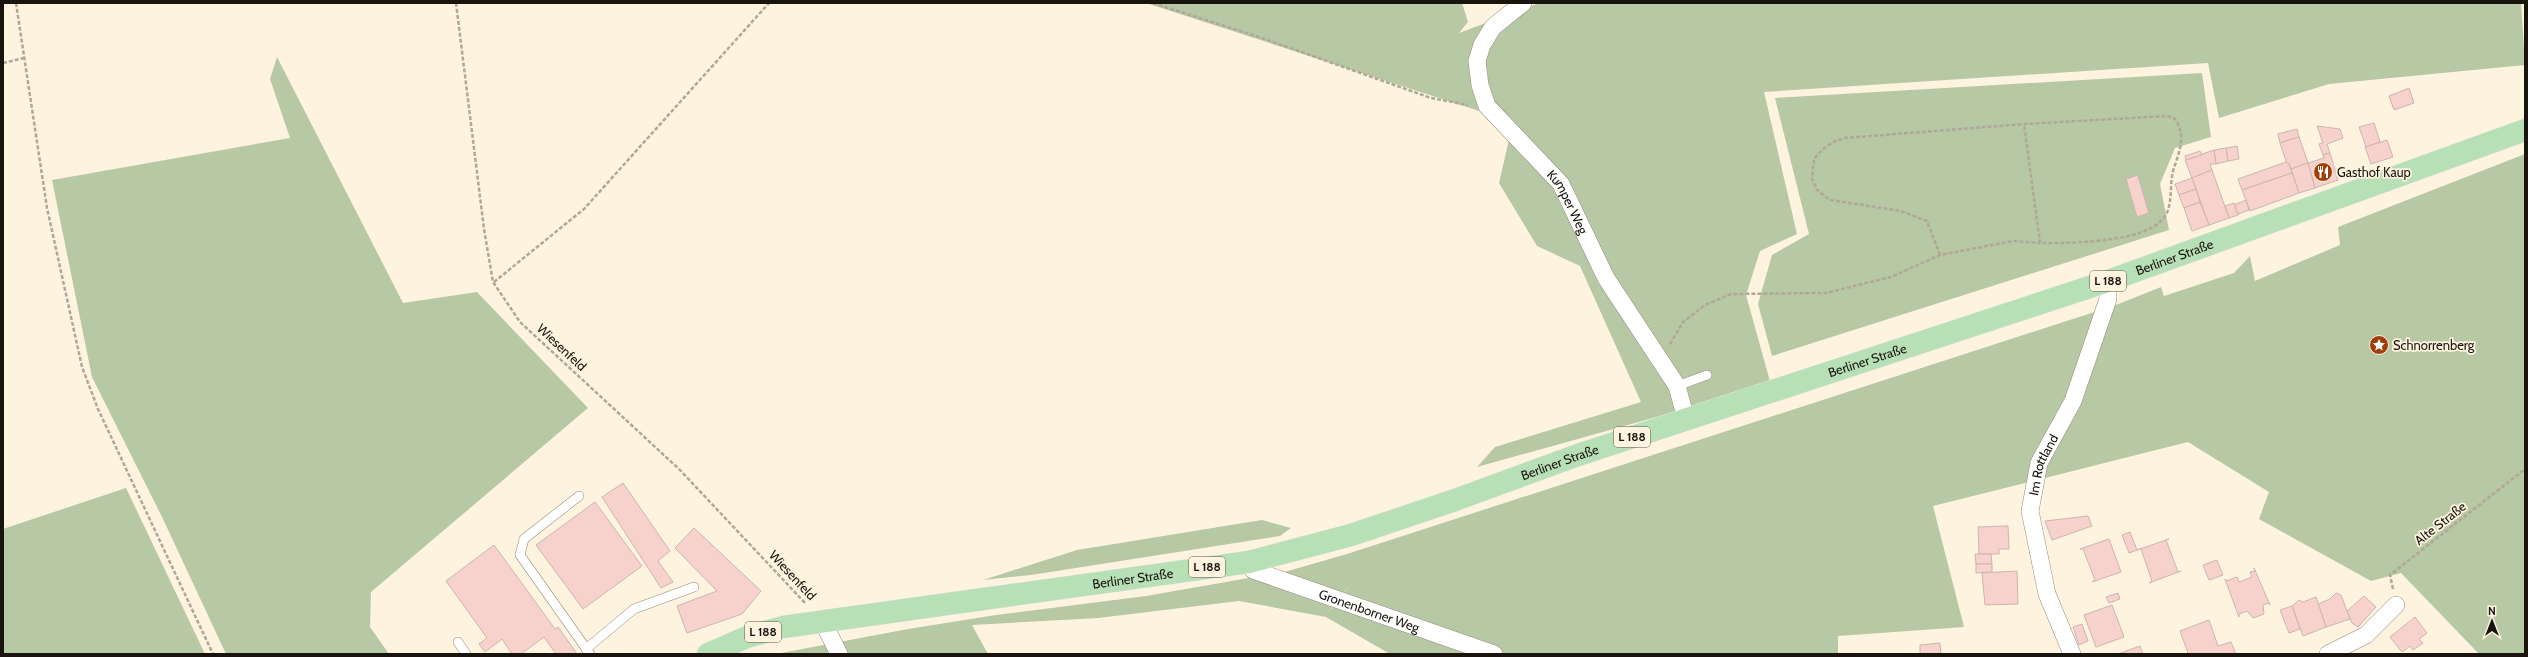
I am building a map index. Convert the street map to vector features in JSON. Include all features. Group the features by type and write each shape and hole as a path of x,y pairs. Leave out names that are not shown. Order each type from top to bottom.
{"main road":[{"name":"Berliner Straße","path":"708,654 747,637 783,627 822,620 1249,562 1351,535 1686,418 2108,281 2525,130"}],"street":[{"name":"Kumper Weg","path":"1523,3 1493,27 1482,45 1478,61 1480,85 1487,106 1561,184 1606,278 1677,386 1686,418"},
{"name":"Im Rottland","path":"2072,654 2047,594 2030,511 2039,463 2073,401 2108,299 2108,281"},
{"name":"Gronenborner Weg","path":"1249,562 1253,570 1494,654"},
{"path":"2328,654 2366,635 2396,605"},
{"path":"822,620 838,654"}],"lane":[{"path":"1677,386 1707,375"},
{"path":"578,496 524,538 520,555 588,651 634,609 694,587"},
{"path":"458,642 466,654"}],"path":[{"path":"16,3 47,208 82,367 98,409 213,654"},
{"name":"Wiesenfeld","path":"456,3 484,229 493,282 520,322 679,469 822,620"},
{"path":"493,282 584,209 769,3"},
{"path":"1153,3 1259,37 1431,98 1471,106 1487,106"},
{"path":"3,64 24,58"},
{"path":"1669,346 1671,340 1683,322 1705,305 1731,294 1826,293 1891,277 1940,255 2013,241 2040,243 2085,243 2132,235 2154,226 2168,211 2170,183 2183,135 2175,119 2158,115 1845,138 1833,142 1822,150 1814,159 1812,179 1817,190 1830,200 1901,211 1926,221 1940,255"},
{"path":"2024,124 2040,243"},
{"name":"Alte Straße","path":"2396,605 2390,575 2525,469"}],"green space":[{"path":"1146,3 1462,3 1468,22 1459,33 1539,3 2521,3 2525,65 2329,84 2219,118 2208,63 1764,92 1797,234 1760,251 1746,295 1771,385 1477,467 1495,447 1641,402 1580,266 1537,246 1499,183 1513,122"},
{"path":"277,57 403,303 477,292 588,408 371,592 370,627 389,654 226,654 163,519 92,377 52,180 290,138 270,79"},
{"path":"2202,73 2211,137 2175,148 2160,184 2169,230 1772,356 1758,304 1772,255 1809,234 1775,98"},
{"path":"2525,154 2525,654 2479,654 2401,573 2371,581 2259,519 2269,492 2188,442 1933,506 1964,627 1838,636 1838,654 1390,654 1326,617 1239,601 1098,618 972,625 988,654 776,654 908,629 996,615 1146,596 1260,576 1334,604 1329,612 1351,584 1341,596 1281,573 1347,554 2116,305 2161,287 2164,296 2234,273 2250,256 2255,281 2340,245 2338,227"},
{"path":"126,488 205,654 3,654 3,529"},
{"path":"1262,520 1291,528 1280,536 1031,575 983,580 1077,550"}],"building":[{"path":"2409,88 2414,103 2394,110 2389,96"},
{"path":"2374,123 2380,142 2366,147 2359,127"},
{"path":"2317,126 2340,129 2343,138 2327,144 2330,153 2323,155 2319,144 2323,143"},
{"path":"2297,129 2299,137 2280,143 2278,134"},
{"path":"2299,137 2308,163 2291,169 2289,164 2287,164 2280,143"},
{"path":"2387,140 2393,157 2371,164 2365,147"},
{"path":"2237,146 2239,159 2228,161 2226,148"},
{"path":"2226,148 2228,161 2216,164 2214,150"},
{"path":"2214,150 2216,164 2210,164 2212,170 2192,178 2185,160"},
{"path":"2200,151 2202,155 2186,160 2185,156"},
{"path":"2330,153 2338,180 2315,188 2308,163 2324,158 2323,155"},
{"path":"2286,162 2289,164 2292,173 2242,190 2238,179"},
{"path":"2308,163 2315,188 2299,193 2291,169"},
{"path":"2212,170 2229,218 2209,225 2192,178"},
{"path":"2292,173 2299,193 2250,211 2242,190"},
{"path":"2141,174 2138,176 2145,200 2149,200 2145,201 2149,213 2137,217 2126,179"},
{"path":"2192,178 2196,189 2179,195 2175,184"},
{"path":"2196,189 2200,202 2184,208 2179,195"},
{"path":"2246,200 2249,210 2238,214 2234,205"},
{"path":"2200,202 2209,225 2192,231 2184,208"},
{"path":"2234,203 2238,215 2229,218 2225,206"},
{"path":"623,483 670,551 658,561 673,582 661,588 602,497"},
{"path":"595,502 642,566 583,609 536,545"},
{"path":"2088,516 2092,526 2052,540 2045,521"},
{"path":"2008,526 2009,549 1999,549 1999,554 1979,554 1978,527"},
{"path":"694,528 761,591 742,614 687,633 677,606 717,591 675,548"},
{"path":"2130,532 2137,550 2129,553 2122,535"},
{"path":"2109,539 2121,572 2092,582 2095,580 2083,549 2080,549"},
{"path":"2166,540 2178,572 2181,571 2149,583 2152,581 2141,549 2137,550"},
{"path":"494,545 555,629 558,627 577,654 556,654 544,637 521,654 512,654 502,639 485,652 479,644 487,638 446,581"},
{"path":"1975,554 1991,554 1992,564 1976,564"},
{"path":"2217,560 2223,575 2209,580 2203,565"},
{"path":"1976,564 1992,564 1992,572 1976,573"},
{"path":"2254,568 2270,605 2268,603 2263,605 2264,614 2253,618 2247,611 2239,614 2239,617 2225,579 2226,581 2237,577 2239,582 2252,577 2250,572 2255,571"},
{"path":"2017,571 2018,604 1985,605 1982,573"},
{"path":"2118,593 2120,599 2109,603 2106,597"},
{"path":"2336,593 2341,595 2350,619 2326,627 2318,604 2330,599"},
{"path":"2364,596 2376,607 2358,627 2352,623 2347,611"},
{"path":"2316,597 2326,627 2303,636 2292,606 2299,600 2303,602"},
{"path":"2112,605 2124,637 2096,647 2084,615"},
{"path":"2292,606 2300,629 2289,633 2280,610"},
{"path":"2415,617 2427,633 2419,639 2423,643 2413,650 2410,646 2402,652 2390,637"},
{"path":"2209,620 2218,646 2231,642 2236,654 2185,654 2188,653 2180,631"},
{"path":"2082,624 2088,641 2079,645 2073,627"},
{"path":"1940,643 1941,654 1920,654 1920,645"},
{"path":"2140,646 2143,654 2118,654"}],"place":[{"name":"Gasthof Kaup","path":"2323,172"},
{"name":"Schnorrenberg","path":"2379,345"}]}
